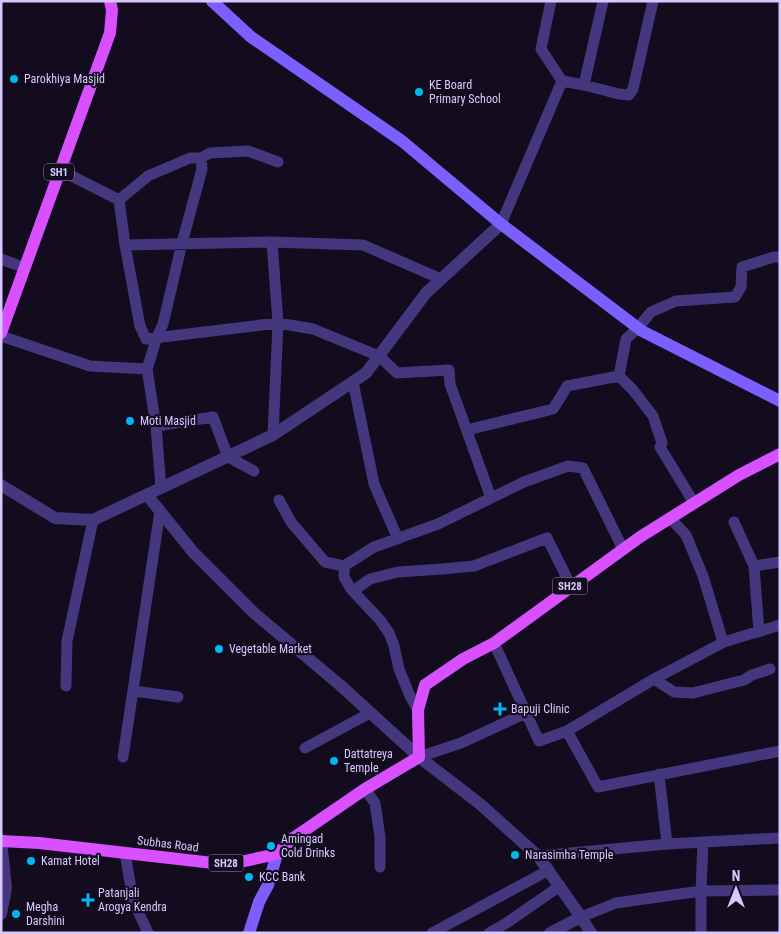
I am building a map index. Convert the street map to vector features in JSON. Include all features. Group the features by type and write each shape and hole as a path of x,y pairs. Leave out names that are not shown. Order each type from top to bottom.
{"main road":[{"path":"212,1 251,37 402,141 501,224 642,331 780,401"},
{"name":"SH1","path":"1,335 110,33 114,4"},
{"name":"SH28","path":"419,756 418,710 425,685 463,659 494,643 640,537 739,475 780,454"},
{"path":"249,933 259,902 268,885 277,854 292,839 365,789 419,756"},
{"name":"Subhas Road","path":"1,841 126,853 213,864 240,862 277,854"}],"street":[{"path":"551,1 541,49 562,81 629,95 633,89 653,1"},
{"path":"584,85 603,1"},
{"path":"1,485 55,518 93,520 273,435 366,373 426,293 501,224 562,81"},
{"path":"119,200 148,176 190,158 201,158 210,153 248,151 278,162"},
{"path":"161,488 156,426 147,369 163,324 202,168 201,158"},
{"path":"60,170 119,200"},
{"path":"119,200 140,326 146,339 278,323 313,329 379,356 397,373 449,370 450,384 491,498"},
{"path":"125,245 272,242 363,245 442,278"},
{"path":"272,242 278,323 273,435"},
{"path":"619,376 626,339 651,312 676,301 735,297 741,287 742,267 774,257 780,257"},
{"path":"1,259 25,268"},
{"path":"1,335 90,366 147,369"},
{"path":"467,430 553,409 567,386 619,376"},
{"path":"619,376 634,390 653,416 662,443 660,447 694,503"},
{"path":"353,382 374,484 398,538"},
{"path":"156,426 213,417 228,457 254,470"},
{"path":"279,500 291,522 326,562 344,566 374,547 438,524 524,482 568,466 583,468 623,549"},
{"path":"147,495 193,552 254,613 340,685 419,756 480,804 538,856 591,933"},
{"path":"123,757 160,511"},
{"path":"670,518 686,535 703,576 722,642"},
{"path":"66,686 67,641 93,520"},
{"path":"734,522 754,566 759,632"},
{"path":"353,591 370,579 398,572 474,566 547,538 572,586"},
{"path":"754,566 780,562"},
{"path":"344,566 344,577 353,591 380,620 389,633 399,669 418,710"},
{"path":"494,643 539,741 567,731 654,679 722,642 780,626"},
{"path":"654,679 674,692 693,693 744,680 770,669"},
{"path":"134,691 178,697"},
{"path":"305,748 370,713"},
{"path":"419,756 461,743 526,713"},
{"path":"567,731 598,786 780,751"},
{"path":"659,774 667,844"},
{"path":"365,789 376,803 380,837 380,867"},
{"path":"538,856 667,844 780,838"},
{"path":"1,841 6,888 1,914"},
{"path":"701,933 703,842"},
{"path":"126,853 133,900 148,933"},
{"path":"432,933 549,870"},
{"path":"489,933 560,886"},
{"path":"550,933 581,917 616,903 701,891 780,890"}],"place":[{"name":"Parokhiya Masjid","path":"14,79"},
{"name":"KE Board Primary School","path":"419,92"},
{"name":"Moti Masjid","path":"130,421"},
{"name":"Vegetable Market","path":"219,649"},
{"name":"Bapuji Clinic","path":"500,709"},
{"name":"Dattatreya Temple","path":"334,761"},
{"name":"Amingad Cold Drinks","path":"271,846"},
{"name":"Narasimha Temple","path":"515,855"},
{"name":"Kamat Hotel","path":"31,861"},
{"name":"KCC Bank","path":"249,877"},
{"name":"Patanjali Arogya Kendra","path":"88,900"},
{"name":"Megha Darshini","path":"16,914"}]}
